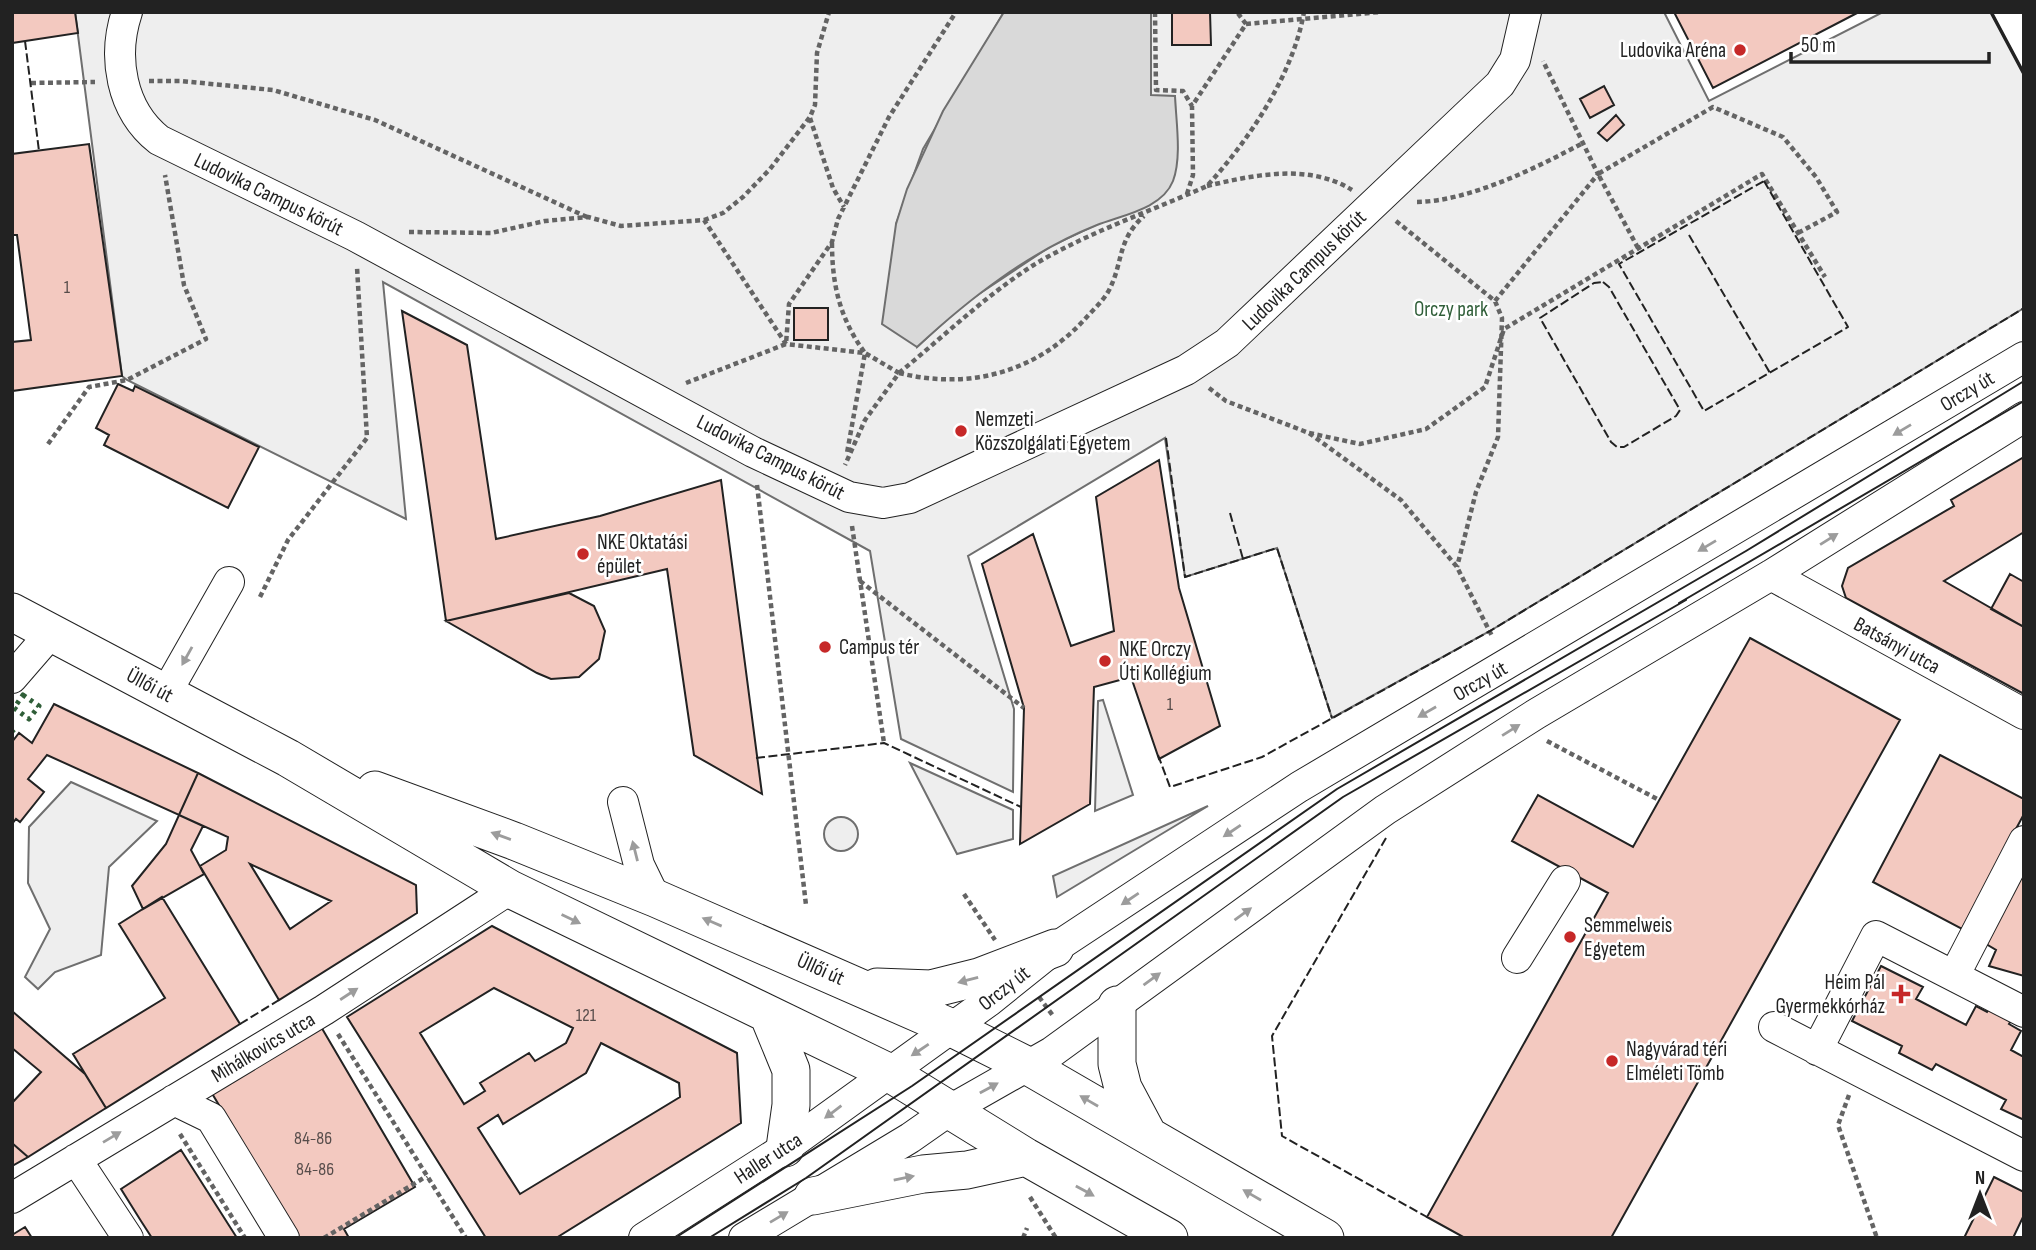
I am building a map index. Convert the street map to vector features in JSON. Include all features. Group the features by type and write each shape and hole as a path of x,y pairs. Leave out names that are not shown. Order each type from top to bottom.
{"main road":[{"name":"Üllői út","path":"12,612 288,758 510,889 888,1072 1026,1157 1169,1238"},
{"name":"Üllői út","path":"288,758 514,841 655,898 952,1028 1028,1066 1325,1238"},
{"path":"860,987 931,989 979,976 1055,948"},
{"path":"1117,1005 1114,1054 1123,1088 1148,1135"},
{"path":"768,1014 791,1070 791,1105 785,1148"},
{"path":"813,1196 1026,1157"}],"street":[{"name":"Ludovika Campus körút","path":"127,12 120,42 127,100 137,117 159,139 355,236 753,452 849,497 884,503 910,498 1186,370 1227,343 1500,84 1515,60 1526,12"},
{"name":"Orczy út","path":"888,1072 952,1028 1055,948 1299,787 2024,357"},
{"path":"744,1238 950,1110 1028,1066 1117,1005 1385,810 2024,417"},
{"name":"Batsányi utca","path":"1771,575 2024,714"},
{"path":"166,694 229,582"},
{"path":"12,678 51,633"},
{"path":"623,802 639,865 655,898"},
{"path":"1954,976 2024,841"},
{"path":"1517,958 1565,881"},
{"name":"Mihálkovics utca","path":"12,1198 324,1010 510,889"},
{"path":"1817,1050 1876,936 2024,1012"},
{"path":"1774,1027 2024,1156"},
{"name":"Haller utca","path":"644,1238 785,1148 888,1072"},
{"path":"168,1103 211,1118 284,1238"},
{"path":"76,1159 128,1238"}],"path":[{"path":"31,83 181,81 273,90 375,120 588,217 621,226 704,220 723,214 743,197 770,169 810,117 815,105 817,52 829,12"},
{"path":"884,743 845,461 865,353 847,326 838,298 832,273 832,242 838,219 908,84 930,56 956,12"},
{"path":"1155,12 1156,90 1183,91 1192,106 1193,175 1187,195"},
{"path":"1237,12 1247,24"},
{"path":"1207,186 1277,86 1304,12"},
{"path":"1247,24 1380,12"},
{"path":"1192,106 1247,24"},
{"path":"1537,50 1638,248"},
{"path":"1495,301 1598,174 1713,107 1783,137 1816,177 1837,212 1798,233"},
{"path":"810,117 833,188 844,208"},
{"path":"48,444 89,387 127,380 206,339 184,285 159,139"},
{"path":"1374,203 1441,202 1543,164 1583,143"},
{"path":"845,461 865,420 899,373 973,309 1032,267 1075,243 1207,186 1240,178 1298,173 1336,180 1374,203 1495,301 1504,329 1498,437 1476,492 1458,567"},
{"path":"1186,370 1226,401 1309,433 1360,444 1426,429 1485,387 1504,329 1762,174 1825,277"},
{"path":"654,396 786,344 865,353 899,373 965,381 998,375 1044,354 1063,341 1103,299 1113,280 1125,236 1147,214"},
{"path":"405,232 491,233 545,221 588,217"},
{"path":"704,220 786,344"},
{"path":"260,597 288,540 367,438 355,236"},
{"path":"786,344 789,304 832,242"},
{"path":"1309,433 1401,500 1458,567 1493,638"},
{"path":"753,452 806,905"},
{"path":"860,581 1024,708"},
{"path":"1518,726 1659,800"},
{"path":"964,894 978,917"},
{"path":"324,1010 466,1238"},
{"path":"1859,1071 1838,1125 1877,1238"},
{"path":"168,1103 245,1238"},
{"path":"324,1238 427,1176"},
{"path":"1042,1218 1055,1236"},
{"path":"1023,1238 1027,1228"}],"green space":[{"name":"Orczy park","path":"75,12 1004,12 923,149 896,224 917,347 964,304 1051,246 1096,225 1176,165 1175,96 1151,96 1151,12 1664,12 1709,101 1883,12 1991,12 2024,74 2024,308 1490,631 1332,718 1277,548 1185,577 1165,438 968,556 1014,709 1013,792 901,739 870,551 383,282 406,519 122,376"},
{"path":"1103,700 1133,795 1095,811 1098,701"},
{"path":"910,763 1013,810 1013,839 957,854"},
{"path":"71,782 157,821 109,867 101,955 55,972 38,989 25,977 50,929 28,883 29,827"},
{"path":"1208,806 1057,897 1053,876"},
{"path":"841,817 853,822 858,834 853,846 841,851 829,846 824,834 829,822"}],"shaded area":[{"path":"1004,12 1151,12 1151,95 1175,96 1178,139 1176,171 1168,191 1151,205 1072,236 1024,263 979,294 917,347 882,324 896,224 907,189 943,111"}],"building":[{"path":"12,12 75,12 78,33 12,43"},
{"path":"1172,12 1210,12 1211,45 1172,45"},
{"name":"Ludovika Aréna","path":"1674,12 1859,12 1713,88"},
{"path":"1604,86 1614,105 1590,118 1580,99"},
{"path":"1616,115 1624,125 1607,141 1598,133"},
{"path":"89,144 122,376 12,391 12,342 31,340 17,235 12,235 12,154"},
{"path":"794,308 828,308 828,340 794,340"},
{"name":"NKE Oktatási épület","path":"402,311 467,345 496,539 600,516 721,480 762,794 694,755 667,569 446,621"},
{"path":"118,384 133,391 135,386 259,447 228,508 104,445 109,435 96,428"},
{"path":"2024,457 2024,532 1944,581 2024,627 2024,694 1846,598 1842,586 1848,568 1954,506 1951,500"},
{"name":"NKE Orczy Úti Kollégium","path":"1159,460 1179,588 1220,726 1159,759 1131,677 1094,687 1090,804 1020,844 1024,708 982,564 1033,534 1071,646 1114,631 1096,497"},
{"path":"2010,574 2024,582 2024,627 1991,609"},
{"path":"569,593 594,606 605,631 599,659 579,677 551,679 446,621"},
{"name":"Nagyvárad téri Elméleti Tömb","path":"1750,638 1900,720 1611,1238 1465,1238 1427,1217 1608,893 1512,841 1538,795 1633,847"},
{"path":"54,704 198,773 179,815 47,755 28,779 44,792 20,822 16,819 12,824 12,742 19,733 32,743"},
{"path":"1940,755 2024,799 2024,814 1962,929 1873,882"},
{"path":"198,773 416,885 417,913 279,1000 200,866 226,850 228,837 179,815","holes":["250,864 331,901 290,929"]},
{"path":"179,815 203,826 191,850 204,874 143,909 132,886 166,844"},
{"path":"2024,868 2024,976 1989,966 1996,950 1981,941"},
{"path":"162,897 240,1024 106,1108 73,1054 165,998 119,924"},
{"path":"492,926 737,1053 741,1123 556,1238 486,1238 347,1017","holes":["494,988 573,1028 566,1043 535,1061 529,1053 480,1083 485,1091 464,1104 420,1033","601,1043 679,1083 680,1097 520,1194 478,1128 498,1115 503,1124 586,1073"]},
{"path":"1881,966 1923,987 1916,999 1966,1025 1976,1006 1987,1012 1992,1003 2015,1015 2009,1024 2021,1031 2011,1050 2024,1057 2024,1120 2001,1109 2006,1100 1936,1064 1932,1070 1899,1053 1902,1046 1852,1021"},
{"path":"12,1011 85,1074 106,1108 28,1157 12,1143 12,1103 41,1072 12,1048"},
{"path":"320,1025 415,1187 344,1229 349,1238 298,1238 210,1090"},
{"path":"12,1143 28,1157 12,1166"},
{"path":"181,1150 237,1238 152,1238 141,1221 121,1189"},
{"path":"1994,1177 2024,1192 2024,1215 2013,1238 1964,1238"},
{"path":"25,1227 32,1238 12,1238 12,1235"}],"tram line":[{"path":"675,1238 912,1086 1337,789 1746,551 2024,381"},
{"path":"1679,603 2024,401"},
{"path":"709,1238 806,1178 1343,797 1686,600"}],"hedge":[{"path":"23,695 39,706 29,719 14,708 23,695"}],"fence":[{"path":"25,41 39,151"},
{"path":"1764,181 1848,327 1704,411 1619,264 1764,181"},
{"path":"1689,235 1770,373"},
{"path":"1603,282 1609,287 1680,410 1676,416 1624,447 1617,447 1611,442 1540,318 1594,283 1603,282"},
{"path":"1158,755 1170,787 1262,757 1490,631 2024,308"},
{"path":"1166,438 1185,577 1277,548 1332,718"},
{"path":"1230,513 1243,559"},
{"path":"756,758 884,743 1021,807"},
{"path":"1386,838 1272,1036 1282,1136 1427,1217"},
{"path":"240,1024 279,1000"}],"wall":[{"path":"1991,12 2024,74"}],"place":[{"name":"Ludovika Aréna","path":"1740,50"},
{"name":"Nemzeti Közszolgálati Egyetem","path":"961,431"},
{"name":"NKE Oktatási épület","path":"583,554"},
{"name":"Campus tér","path":"825,647"},
{"name":"NKE Orczy Úti Kollégium","path":"1105,661"},
{"name":"Semmelweis Egyetem","path":"1570,937"},
{"name":"Heim Pál Gyermekkórház","path":"1901,994"},
{"name":"Nagyvárad téri Elméleti Tömb","path":"1612,1061"}]}
